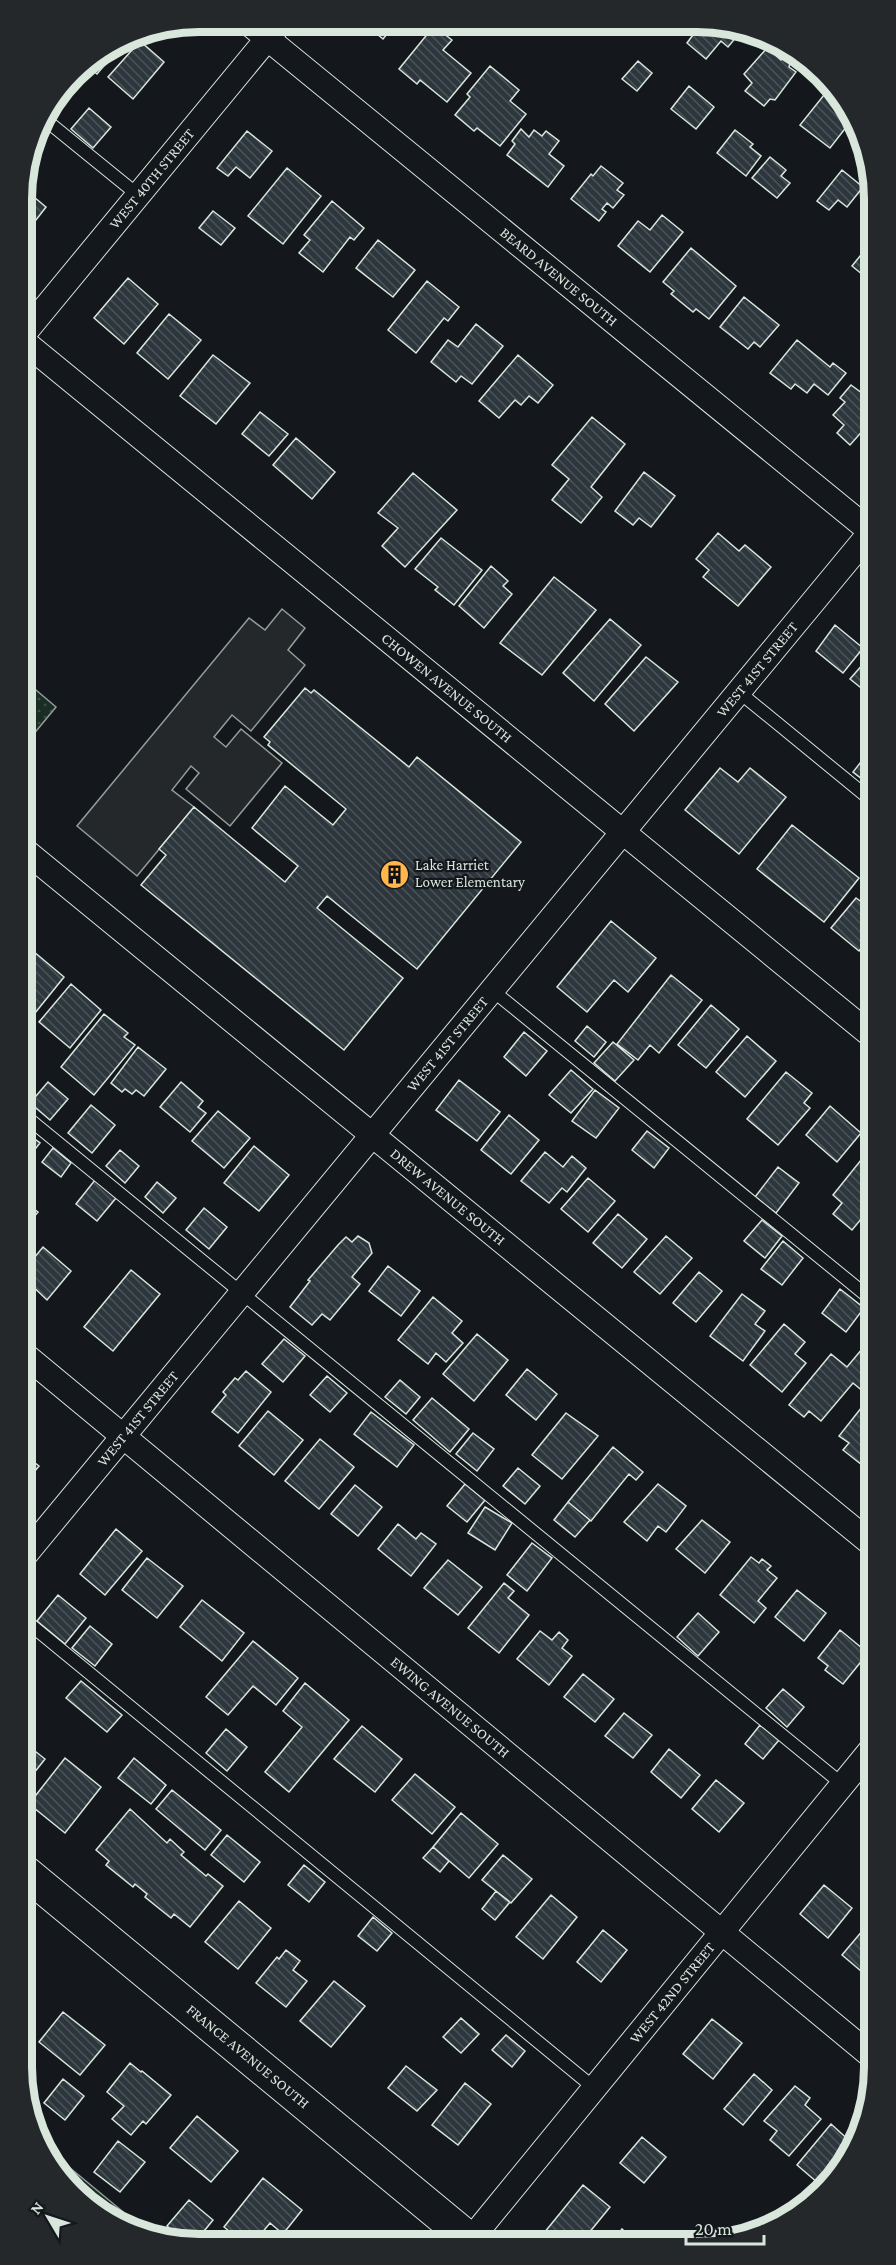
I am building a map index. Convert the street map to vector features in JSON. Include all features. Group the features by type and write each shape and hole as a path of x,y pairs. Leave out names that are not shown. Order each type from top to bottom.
{"main road":[{"name":"FRANCE AVENUE SOUTH","path":"32,1878 464,2234"}],"street":[{"name":"WEST 40TH STREET","path":"32,326 272,32"},
{"name":"BEARD AVENUE SOUTH","path":"276,32 864,527"},
{"name":"CHOWEN AVENUE SOUTH","path":"32,346 864,1029"},
{"name":"WEST 41ST STREET","path":"32,1547 864,539"},
{"name":"DREW AVENUE SOUTH","path":"32,856 864,1538"},
{"name":"EWING AVENUE SOUTH","path":"32,1361 864,2050"},
{"name":"WEST 42ND STREET","path":"474,2234 864,1758"}],"lane":[{"path":"50,123 138,195"},
{"path":"739,692 864,794"},
{"path":"492,990 864,1293"},
{"path":"32,1122 842,1784"},
{"path":"32,1626 594,2087"}],"green space":[{"path":"32,687 56,707 32,736"},
{"path":"61,2160 132,2220 88,2192"}],"shaded area":[{"path":"282,609 305,628 288,650 305,665 251,731 232,715 214,737 226,747 241,729 282,763 230,826 186,789 199,773 191,766 172,790 194,807 137,876 77,826 249,618 265,630"}],"building":[{"path":"696,31 737,37 728,47 721,41 706,59 687,43"},
{"path":"374,32 389,32 383,39"},
{"path":"430,32 441,32 452,40 443,50 471,73 447,102 420,80 417,84 399,69"},
{"path":"141,42 164,62 133,99 108,77"},
{"path":"767,48 781,60 783,57 790,63 789,67 796,72 775,100 770,99 764,106 745,91 752,83 744,74"},
{"path":"113,56 97,74 92,70"},
{"path":"638,61 652,73 637,91 622,79"},
{"path":"490,66 519,90 510,101 526,114 500,146 477,128 474,131 455,115 470,97 467,94"},
{"path":"689,86 714,107 696,129 671,109"},
{"path":"824,95 830,97 848,125 830,148 800,125"},
{"path":"89,108 111,127 93,148 71,129"},
{"path":"521,129 529,137 534,130 542,136 546,131 559,141 549,154 564,166 548,187 507,155 515,144 512,141"},
{"path":"735,130 753,144 750,147 761,156 746,176 717,153"},
{"path":"247,131 272,151 250,178 236,167 228,176 217,168"},
{"path":"770,157 786,170 781,176 790,183 777,198 752,178"},
{"path":"601,166 623,183 617,190 624,195 613,208 607,203 602,209 606,212 599,221 571,199 591,174 593,176"},
{"path":"287,168 321,196 283,244 248,216"},
{"path":"842,170 863,187 847,207 838,200 829,210 817,201"},
{"path":"32,195 46,207 32,225"},
{"path":"332,201 364,228 354,240 350,237 323,272 299,253 310,240 304,235"},
{"path":"213,211 235,228 221,245 199,228"},
{"path":"662,215 683,232 650,272 618,246 638,221 650,230"},
{"path":"378,240 415,270 393,297 356,268"},
{"path":"691,248 736,286 709,319 696,309 693,312 671,294 674,291 663,282"},
{"path":"864,251 864,276 852,266"},
{"path":"128,278 158,304 124,344 94,318"},
{"path":"427,281 459,307 448,321 444,318 416,353 388,330"},
{"path":"744,297 779,325 760,347 754,342 748,349 720,327"},
{"path":"169,314 201,340 168,379 137,353"},
{"path":"476,324 503,346 472,384 461,376 456,382 431,362 448,340 458,347"},
{"path":"797,340 830,367 833,363 846,373 828,395 814,384 807,393 795,384 791,389 770,373"},
{"path":"213,355 250,383 216,424 180,396"},
{"path":"518,355 553,385 538,403 529,396 521,405 515,400 499,418 479,401"},
{"path":"851,385 864,395 864,429 850,445 837,433 844,425 833,415 845,402 840,398"},
{"path":"260,412 288,434 269,456 242,434"},
{"path":"592,417 625,444 591,487 602,497 581,523 552,500 569,479 552,465"},
{"path":"296,438 335,472 312,499 273,465"},
{"path":"644,472 675,496 651,527 639,518 633,525 615,511"},
{"path":"413,473 457,510 405,567 382,546 398,528 378,513"},
{"path":"718,533 739,551 745,545 771,567 738,606 703,577 709,570 696,559"},
{"path":"441,538 482,570 454,605 435,590 438,587 415,569"},
{"path":"491,566 508,581 503,586 512,594 484,628 459,606"},
{"path":"554,577 596,610 542,675 500,643"},
{"path":"610,619 641,645 594,701 563,673"},
{"path":"835,625 863,648 843,673 816,651"},
{"path":"646,657 678,682 634,731 605,704"},
{"path":"864,663 864,690 850,679"},
{"name":"Lake Harriet Lower Elementary","path":"305,688 311,693 314,690 409,767 417,757 521,842 417,969 327,896 317,908 403,978 344,1050 141,885 166,855 159,849 194,807 285,882 298,866 252,828 285,786 333,825 346,809 268,745 270,742 264,737"},
{"path":"864,758 864,781 853,772"},
{"path":"720,768 738,782 750,768 786,797 739,854 685,810"},
{"path":"792,825 859,878 824,922 757,869"},
{"path":"856,898 863,903 864,945 859,951 831,928"},
{"path":"611,921 656,958 628,992 614,980 587,1012 557,987"},
{"path":"32,952 64,977 32,1017"},
{"path":"671,975 702,1000 659,1053 650,1045 638,1060 617,1044"},
{"path":"71,984 101,1010 70,1048 39,1022"},
{"path":"711,1005 739,1029 706,1068 678,1045"},
{"path":"104,1014 128,1033 124,1037 135,1045 94,1095 61,1067"},
{"path":"587,1026 606,1042 594,1057 575,1041"},
{"path":"524,1032 547,1051 526,1076 504,1057"},
{"path":"747,1036 776,1061 745,1097 716,1072"},
{"path":"613,1042 634,1060 615,1081 594,1063"},
{"path":"138,1047 166,1069 144,1096 136,1090 132,1094 125,1089 122,1092 111,1083"},
{"path":"571,1070 593,1089 571,1113 549,1095"},
{"path":"786,1072 812,1093 804,1103 810,1108 778,1145 747,1119"},
{"path":"459,1080 500,1112 477,1141 436,1110"},
{"path":"48,1082 68,1099 50,1120 32,1105 32,1101"},
{"path":"181,1082 203,1101 198,1107 206,1113 190,1132 160,1107"},
{"path":"595,1090 619,1108 596,1138 572,1121"},
{"path":"91,1105 115,1125 92,1153 68,1133"},
{"path":"830,1106 861,1133 837,1162 806,1135"},
{"path":"218,1111 250,1138 224,1168 192,1141"},
{"path":"509,1115 539,1140 511,1174 481,1150"},
{"path":"647,1131 669,1148 654,1168 632,1150"},
{"path":"32,1137 40,1143 32,1153"},
{"path":"254,1146 289,1175 259,1211 224,1183"},
{"path":"53,1148 71,1163 61,1177 42,1162"},
{"path":"120,1150 139,1166 125,1183 106,1166"},
{"path":"545,1152 563,1167 572,1156 586,1168 567,1192 562,1188 549,1203 521,1181"},
{"path":"861,1160 864,1163 864,1216 852,1230 833,1214 842,1203 833,1195"},
{"path":"778,1167 799,1183 776,1213 755,1197"},
{"path":"588,1178 615,1201 588,1232 561,1209"},
{"path":"95,1180 116,1198 97,1221 76,1204"},
{"path":"157,1182 176,1198 163,1213 145,1197"},
{"path":"32,1207 38,1212 32,1219"},
{"path":"204,1208 227,1227 209,1249 186,1230"},
{"path":"618,1214 647,1239 622,1268 593,1243"},
{"path":"762,1220 782,1236 765,1258 744,1241"},
{"path":"358,1236 369,1243 372,1253 352,1277 360,1284 330,1320 322,1314 312,1325 290,1307 310,1281 308,1280 338,1245 346,1237 352,1242"},
{"path":"666,1236 692,1258 660,1294 634,1272"},
{"path":"783,1241 803,1258 782,1285 761,1269"},
{"path":"43,1247 71,1271 47,1300 32,1286 32,1260"},
{"path":"388,1266 420,1291 401,1316 369,1291"},
{"path":"131,1270 160,1294 113,1351 84,1327"},
{"path":"699,1272 722,1291 696,1322 673,1303"},
{"path":"840,1289 864,1308 846,1332 822,1313"},
{"path":"742,1294 765,1311 755,1324 765,1331 743,1361 710,1336"},
{"path":"433,1297 462,1321 452,1333 463,1343 446,1362 436,1353 428,1364 398,1340"},
{"path":"784,1324 805,1342 795,1354 806,1363 782,1392 750,1365"},
{"path":"477,1334 508,1360 474,1401 443,1374"},
{"path":"284,1339 305,1356 283,1382 262,1364"},
{"path":"862,1349 864,1351 864,1392 853,1383 821,1421 809,1411 804,1417 789,1405 831,1354 847,1367"},
{"path":"527,1369 557,1394 536,1420 506,1395"},
{"path":"246,1371 271,1392 238,1433 212,1412 226,1395 223,1392 235,1378 238,1380"},
{"path":"327,1376 347,1393 330,1412 310,1395"},
{"path":"400,1380 420,1397 406,1414 385,1397"},
{"path":"432,1398 469,1429 450,1452 413,1420"},
{"path":"864,1404 864,1463 862,1465 843,1450 849,1443 839,1436"},
{"path":"268,1411 303,1440 274,1475 239,1446"},
{"path":"371,1412 414,1445 397,1467 354,1434"},
{"path":"566,1413 598,1436 562,1479 532,1455"},
{"path":"473,1433 494,1449 477,1471 456,1454"},
{"path":"320,1439 354,1467 319,1509 285,1481"},
{"path":"613,1447 643,1472 636,1480 629,1474 591,1521 568,1502"},
{"path":"32,1460 39,1466 32,1474"},
{"path":"518,1468 540,1486 525,1504 503,1486"},
{"path":"465,1484 485,1500 467,1522 447,1506"},
{"path":"658,1484 686,1506 666,1532 658,1526 647,1541 624,1522"},
{"path":"355,1485 382,1507 358,1536 331,1514"},
{"path":"568,1502 590,1520 575,1537 554,1520"},
{"path":"485,1507 512,1523 495,1550 468,1533"},
{"path":"702,1520 730,1542 705,1573 676,1549"},
{"path":"398,1524 416,1539 421,1533 436,1544 411,1576 378,1549"},
{"path":"116,1529 142,1551 105,1595 80,1574"},
{"path":"532,1543 552,1558 527,1591 507,1575"},
{"path":"751,1557 759,1563 762,1559 771,1566 767,1570 777,1578 758,1601 766,1608 754,1623 720,1595"},
{"path":"147,1558 183,1586 157,1618 122,1590"},
{"path":"448,1560 482,1587 458,1615 424,1588"},
{"path":"504,1583 514,1591 508,1598 529,1615 499,1653 468,1628"},
{"path":"797,1590 826,1613 804,1641 775,1617"},
{"path":"58,1595 86,1618 65,1644 37,1621"},
{"path":"202,1600 244,1633 222,1661 180,1627"},
{"path":"698,1613 719,1632 698,1656 677,1637"},
{"path":"90,1626 112,1644 95,1666 72,1648"},
{"path":"840,1630 864,1650 864,1658 843,1684 825,1670 828,1666 818,1658"},
{"path":"540,1631 552,1640 559,1632 568,1640 562,1648 572,1656 549,1685 517,1659"},
{"path":"253,1641 298,1678 276,1705 253,1686 228,1715 206,1697"},
{"path":"583,1674 614,1699 595,1722 564,1697"},
{"path":"81,1681 122,1715 107,1732 66,1698"},
{"path":"305,1683 349,1720 289,1792 265,1772 302,1727 283,1711"},
{"path":"783,1689 804,1707 787,1727 766,1708"},
{"path":"624,1713 652,1735 633,1758 605,1736"},
{"path":"760,1725 779,1740 763,1759 745,1744"},
{"path":"362,1726 402,1759 375,1792 334,1759"},
{"path":"226,1729 247,1747 227,1771 206,1753"},
{"path":"32,1749 45,1759 32,1775"},
{"path":"669,1749 700,1775 681,1798 651,1772"},
{"path":"65,1758 101,1787 65,1833 32,1806 32,1800"},
{"path":"134,1758 166,1785 151,1804 118,1778"},
{"path":"415,1774 455,1807 432,1834 392,1800"},
{"path":"716,1780 744,1803 719,1832 692,1809"},
{"path":"172,1790 221,1830 205,1850 156,1809"},
{"path":"130,1809 167,1843 170,1839 184,1852 181,1855 206,1876 208,1874 223,1886 190,1927 174,1914 171,1918 145,1897 147,1894 135,1884 133,1887 106,1865 109,1861 96,1850"},
{"path":"461,1813 498,1844 469,1878 433,1847"},
{"path":"227,1835 260,1862 244,1882 211,1855"},
{"path":"433,1847 449,1861 440,1872 423,1858"},
{"path":"503,1855 532,1879 511,1903 482,1880"},
{"path":"304,1865 325,1882 309,1902 288,1885"},
{"path":"824,1885 852,1908 828,1938 800,1914"},
{"path":"496,1891 510,1902 495,1920 482,1909"},
{"path":"551,1895 577,1917 543,1959 516,1937"},
{"path":"239,1901 271,1928 238,1969 205,1942"},
{"path":"373,1917 392,1933 377,1951 358,1936"},
{"path":"864,1929 864,1974 842,1955"},
{"path":"603,1930 627,1950 601,1982 577,1962"},
{"path":"286,1950 300,1961 293,1970 307,1981 286,2007 256,1983 277,1957 279,1959"},
{"path":"334,1981 365,2006 331,2047 300,2021"},
{"path":"63,2012 105,2045 80,2075 39,2042"},
{"path":"461,2018 479,2034 461,2053 443,2037"},
{"path":"712,2019 742,2043 713,2079 683,2054"},
{"path":"506,2035 525,2051 512,2067 492,2050"},
{"path":"130,2063 171,2095 146,2124 143,2121 131,2135 112,2119 124,2106 107,2092"},
{"path":"406,2066 437,2090 417,2111 388,2088"},
{"path":"754,2074 772,2090 743,2125 724,2109"},
{"path":"63,2079 84,2096 65,2120 44,2103"},
{"path":"465,2083 491,2104 458,2145 432,2125"},
{"path":"795,2086 810,2098 805,2105 821,2119 789,2156 770,2140 777,2131 764,2121"},
{"path":"197,2116 238,2151 211,2182 170,2148"},
{"path":"831,2124 848,2139 818,2183 797,2165"},
{"path":"642,2137 666,2157 644,2183 620,2163"},
{"path":"118,2141 145,2162 120,2192 94,2172"},
{"path":"263,2178 302,2210 283,2234 270,2223 261,2234 233,2234 224,2227"},
{"path":"583,2185 610,2207 588,2234 544,2233"},
{"path":"189,2200 213,2220 202,2234 173,2231 167,2226"}],"place":[{"name":"Lake Harriet Lower Elementary","path":"394,874"}]}
